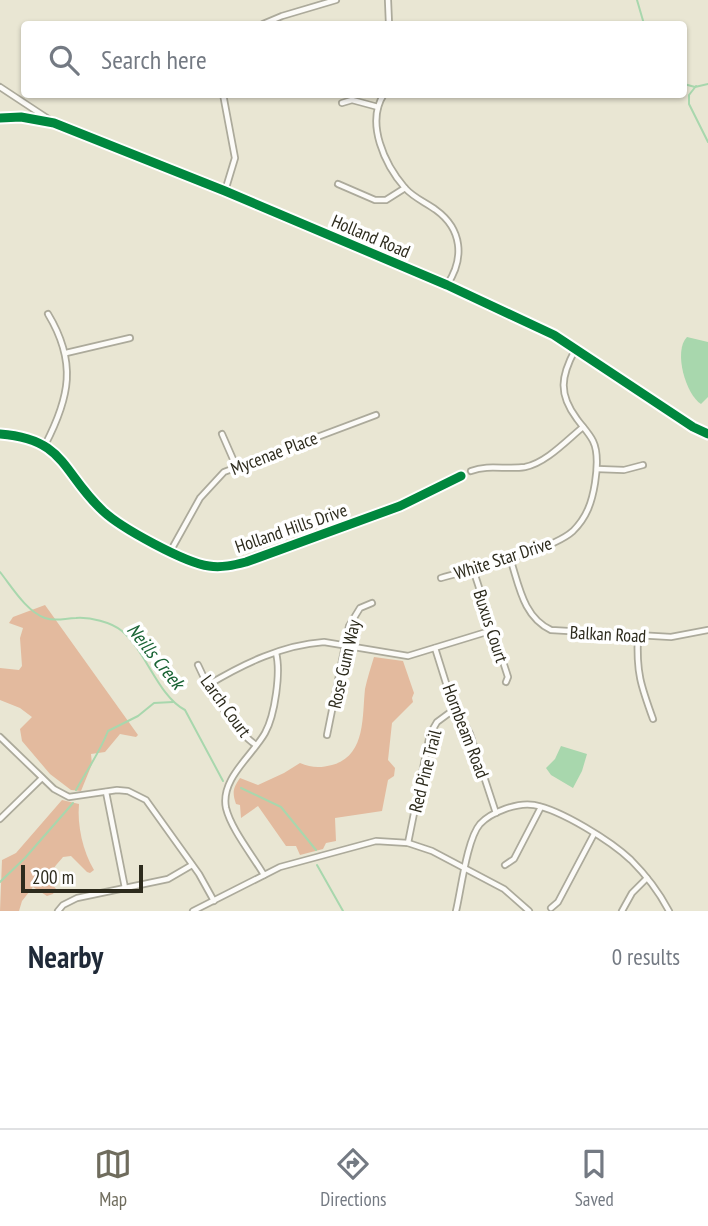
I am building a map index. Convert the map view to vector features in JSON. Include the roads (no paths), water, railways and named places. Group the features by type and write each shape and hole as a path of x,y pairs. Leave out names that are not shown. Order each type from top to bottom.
{"street":[{"path":"270,21 336,0"},
{"path":"388,0 388,21"},
{"path":"0,87 54,123"},
{"path":"224,98 235,158 225,191"},
{"path":"382,98 376,120 378,138 386,157 405,188 447,219 454,232 459,261 456,272 447,285"},
{"path":"342,103 352,100 378,107"},
{"name":"Holland Road","path":"0,118 21,117 54,123 225,191 447,285 554,335 708,434"},
{"path":"338,184 375,200 386,200 405,188"},
{"path":"0,434 30,439 45,445 61,412 66,396 66,353 48,314"},
{"path":"66,353 130,338"},
{"name":"White Star Drive","path":"441,578 558,541 572,531 588,510 597,470 596,450 591,436 570,409 563,391 565,371 575,350"},
{"name":"Mycenae Place","path":"170,552 200,498 215,479 236,466 376,415"},
{"path":"471,471 488,466 520,467 536,463 583,427"},
{"path":"222,434 236,466"},
{"name":"Holland Hills Drive","path":"45,445 61,458 84,491 106,514 170,552 207,566 225,567 246,562 400,506 461,476"},
{"path":"597,470 624,470 643,465"},
{"name":"Balkan Road","path":"510,558 530,614 543,626 558,632 671,637 708,630"},
{"name":"Buxus Court","path":"473,569 508,677 506,682"},
{"name":"Rose Gum Way","path":"327,735 353,616 360,608 372,603"},
{"path":"208,685 246,662 313,643 324,642 402,656 415,655 493,630"},
{"path":"638,636 638,678 653,719"},
{"name":"Hornbeam Road","path":"435,648 456,708 470,734 496,813"},
{"path":"264,874 229,818 226,804 230,782 265,733 270,719 279,669 276,653"},
{"name":"Larch Court","path":"198,665 208,685 246,737 256,744"},
{"name":"Red Pine Trail","path":"408,843 430,734 437,722 456,708"},
{"path":"0,737 54,789 69,797 128,791 146,800 214,901"},
{"path":"0,819 42,778"},
{"path":"106,792 125,888"},
{"path":"456,911 470,846 477,828 496,813 525,804 541,807 594,834 629,859 647,878 669,911"},
{"path":"505,864 514,859 541,807"},
{"path":"551,908 558,902 594,834"},
{"path":"192,911 285,866 376,841 408,843 432,851 504,889 529,911"},
{"path":"58,911 63,905 77,898 168,879 192,865"},
{"path":"622,911 632,893 647,878"}],"waterway":[{"path":"637,0 643,21"},
{"path":"687,85 695,87 708,84"},
{"path":"696,86 689,95 689,104 708,142"},
{"name":"Neills Creek","path":"0,572 38,615 53,620 94,619 122,631 138,650 167,695 185,710 223,781"},
{"path":"76,790 108,731 138,716 154,703 173,702"},
{"name":"Neills Creek","path":"241,788 281,807 316,850"},
{"path":"0,882 73,803"},
{"name":"Neills Creek","path":"317,865 343,911"}]}
